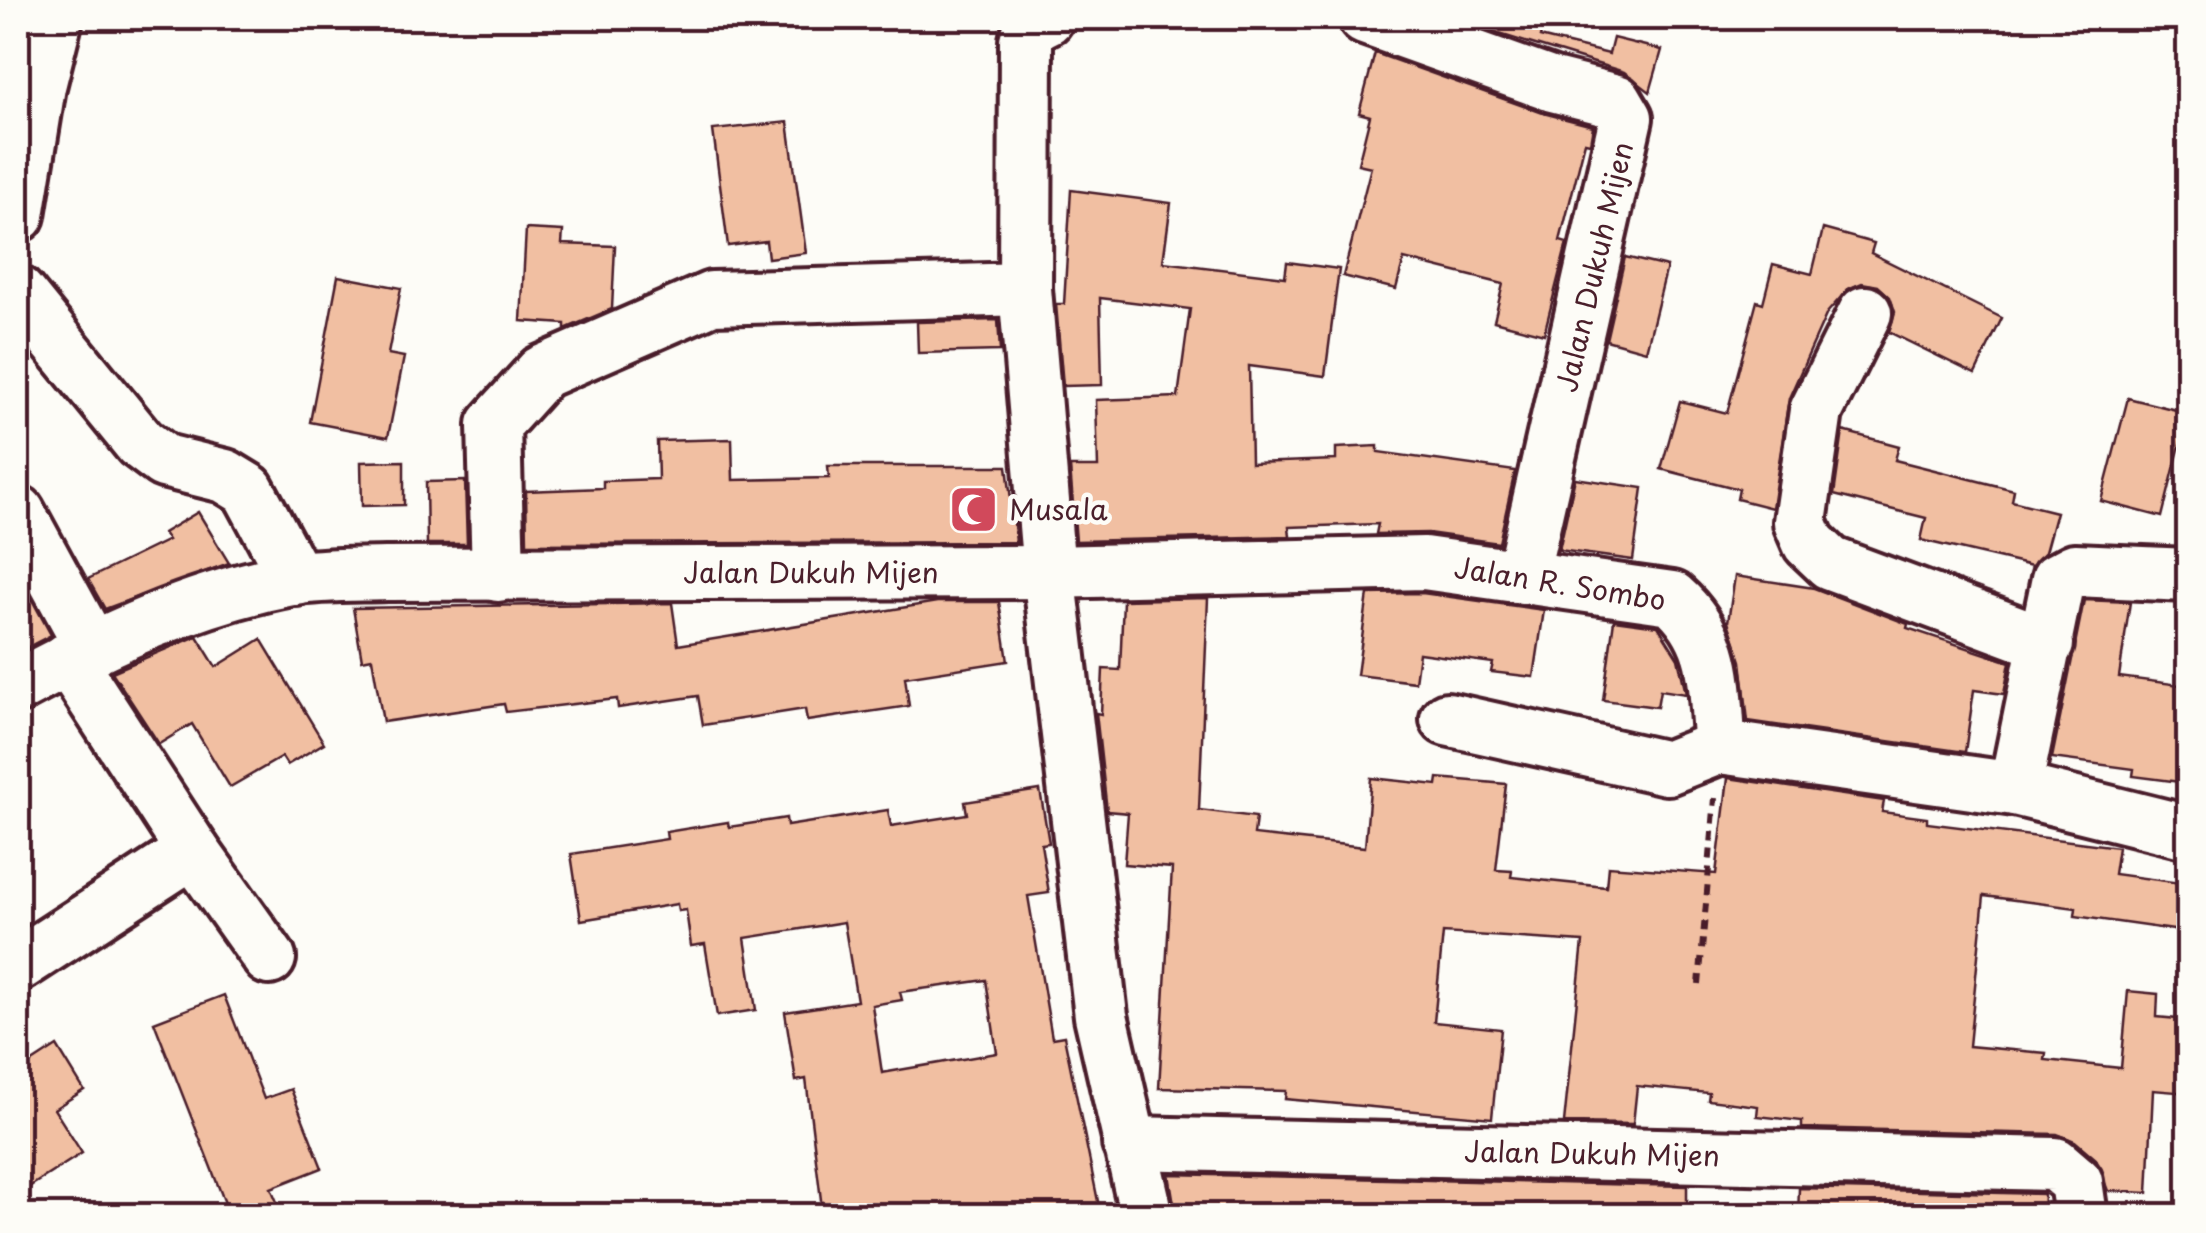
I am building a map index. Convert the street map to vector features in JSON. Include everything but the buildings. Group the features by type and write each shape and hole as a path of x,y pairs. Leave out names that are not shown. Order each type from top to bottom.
{"street":[{"path":"18,215 56,18"},
{"name":"Jalan Dukuh Mijen","path":"1366,18 1553,85 1616,101 1626,118 1522,576"},
{"path":"1036,29 1024,289 1049,572 1101,1016 1146,1216"},
{"path":"498,575 494,425 542,372 712,298 1024,289"},
{"path":"18,293 140,443 164,461 225,476 248,490 296,579"},
{"path":"1865,314 1816,411 1800,522 1810,543 1830,563 2047,644"},
{"path":"18,512 79,652 193,850 269,958"},
{"name":"Jalan R. Sombo","path":"1049,572 1424,562 1672,598 1696,619 1710,650 1720,747"},
{"path":"2016,789 2058,579 2074,570 2188,574"},
{"name":"Jalan Dukuh Mijen","path":"18,686 79,652 230,594 296,579 1049,572"},
{"path":"1446,719 1667,768 1720,747 2016,789 2188,832"},
{"path":"18,965 193,850"},
{"name":"Jalan Dukuh Mijen","path":"1129,1143 2054,1164 2076,1182 2082,1216"}],"path":[{"path":"1699,985 1720,747"}],"place":[{"name":"Musala","path":"974,510"}]}
